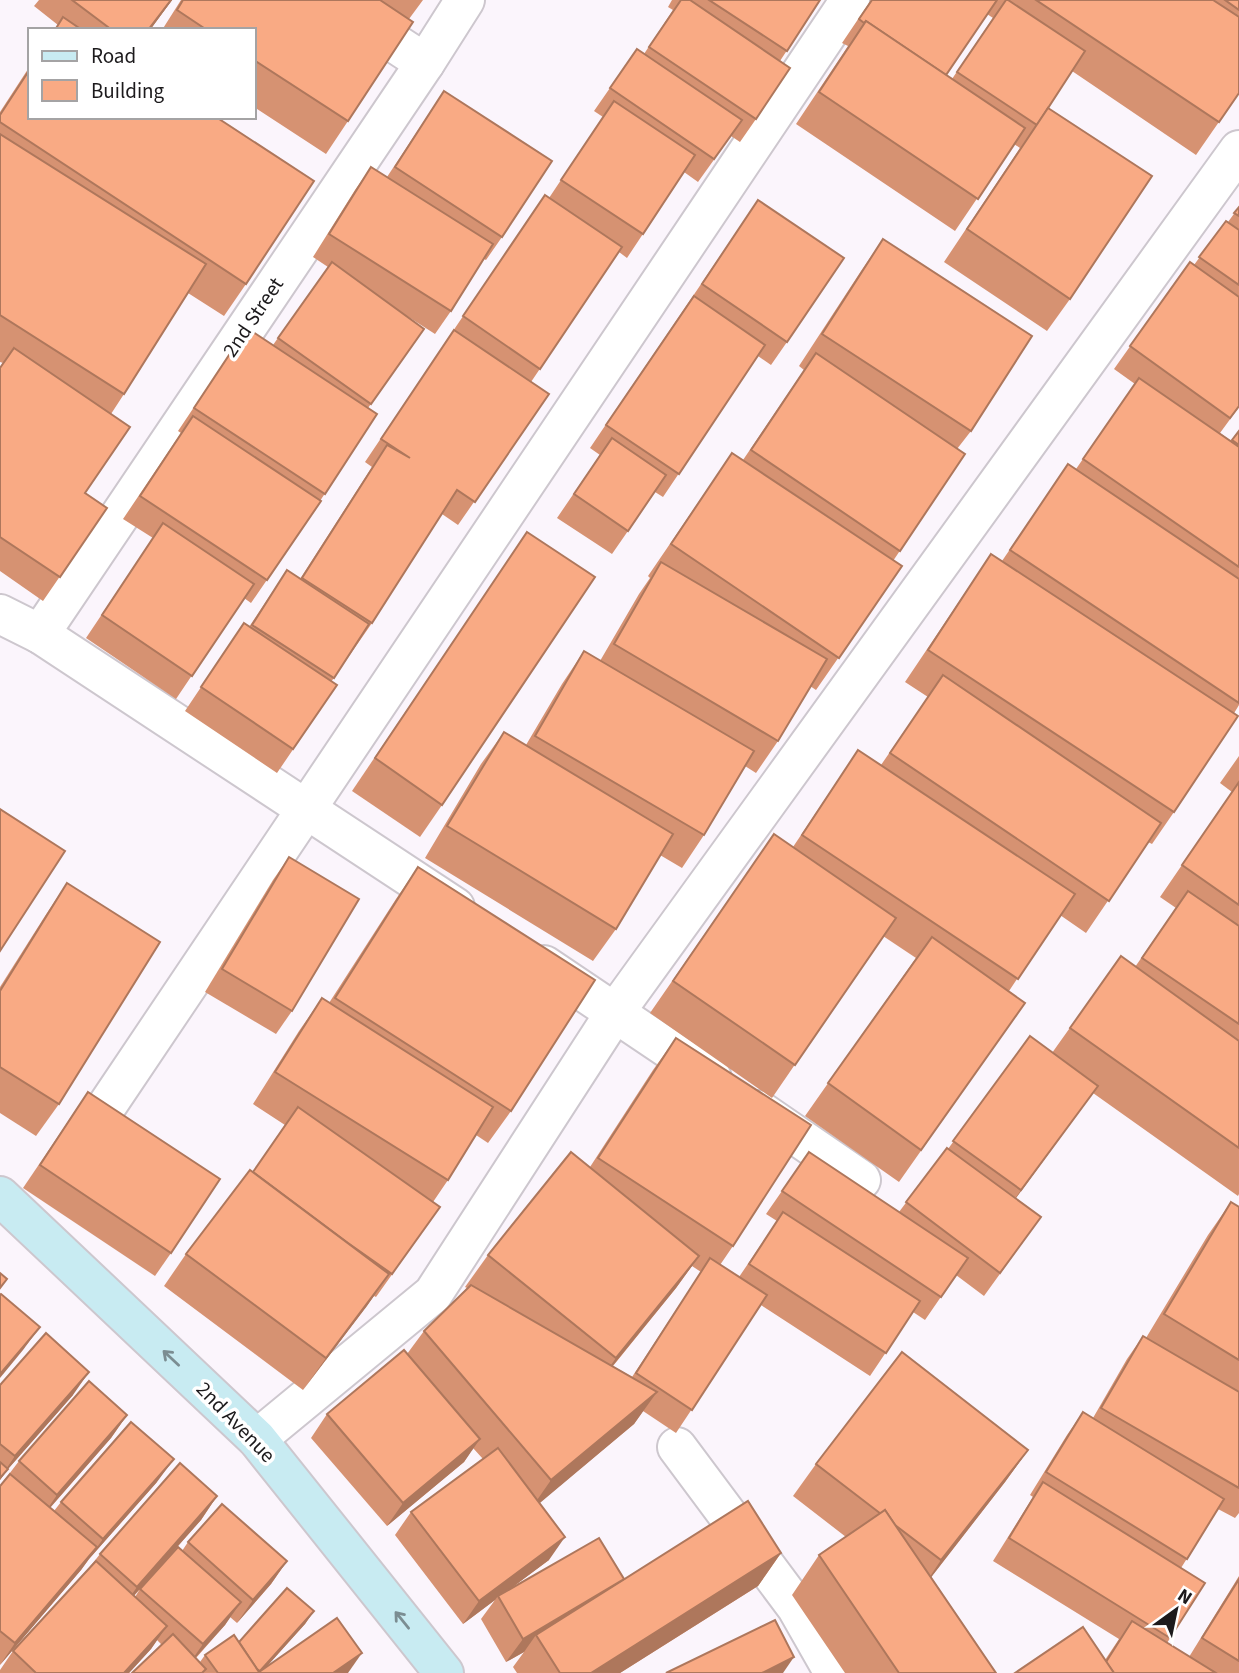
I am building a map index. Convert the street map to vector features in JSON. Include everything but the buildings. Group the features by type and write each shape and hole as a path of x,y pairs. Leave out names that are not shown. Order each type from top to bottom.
{"main road":[{"name":"2nd Avenue","path":"0,1196 257,1439 444,1673"}],"street":[{"path":"328,0 425,63"},
{"name":"2nd Street","path":"40,634 465,0"},
{"path":"100,1116 850,0"},
{"path":"257,1439 433,1294 615,1011 1239,150"},
{"path":"0,614 40,634 304,810 615,1011 860,1180"},
{"path":"677,1447 797,1608 834,1673"}]}
